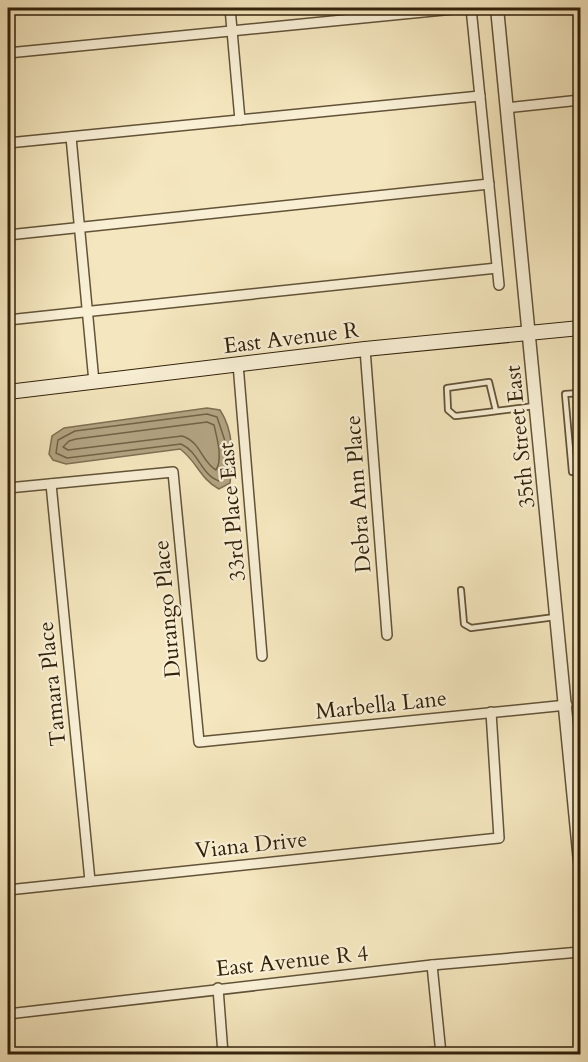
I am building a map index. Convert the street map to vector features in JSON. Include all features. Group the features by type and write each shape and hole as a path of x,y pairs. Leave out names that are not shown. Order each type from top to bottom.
{"main road":[{"name":"East Avenue R","path":"8,392 238,364 580,327"}],"street":[{"path":"230,8 240,120"},
{"path":"8,52 464,8"},
{"path":"471,8 499,285"},
{"name":"35th Street East","path":"497,8 567,705 580,862"},
{"path":"8,142 480,96"},
{"path":"506,108 580,100"},
{"path":"71,137 93,382"},
{"path":"8,235 489,184"},
{"path":"8,321 497,268"},
{"name":"Debra Ann Place","path":"365,350 387,636"},
{"name":"33rd Place East","path":"238,364 262,656"},
{"name":"Durango Place","path":"51,484 173,472 199,742"},
{"path":"8,488 51,484"},
{"name":"Tamara Place","path":"51,484 90,881"},
{"name":"Marbella Lane","path":"199,742 567,705"},
{"name":"Viana Drive","path":"8,890 499,838 491,712"},
{"name":"East Avenue R 4","path":"8,1014 432,964 580,952"},
{"path":"411,1054 440,1053 432,964"},
{"path":"218,988 223,1054"}],"lane":[{"path":"496,411 489,382 447,388 450,414 496,411 537,406"},
{"path":"580,393 565,394 572,472 580,471"},
{"path":"580,555 580,572"},
{"path":"461,590 464,624 471,628 558,617"}],"water":[{"path":"207,408 220,410 230,436 232,454 230,483 219,489 207,480 180,449 66,464 53,460 49,454 52,436 64,428"}]}
